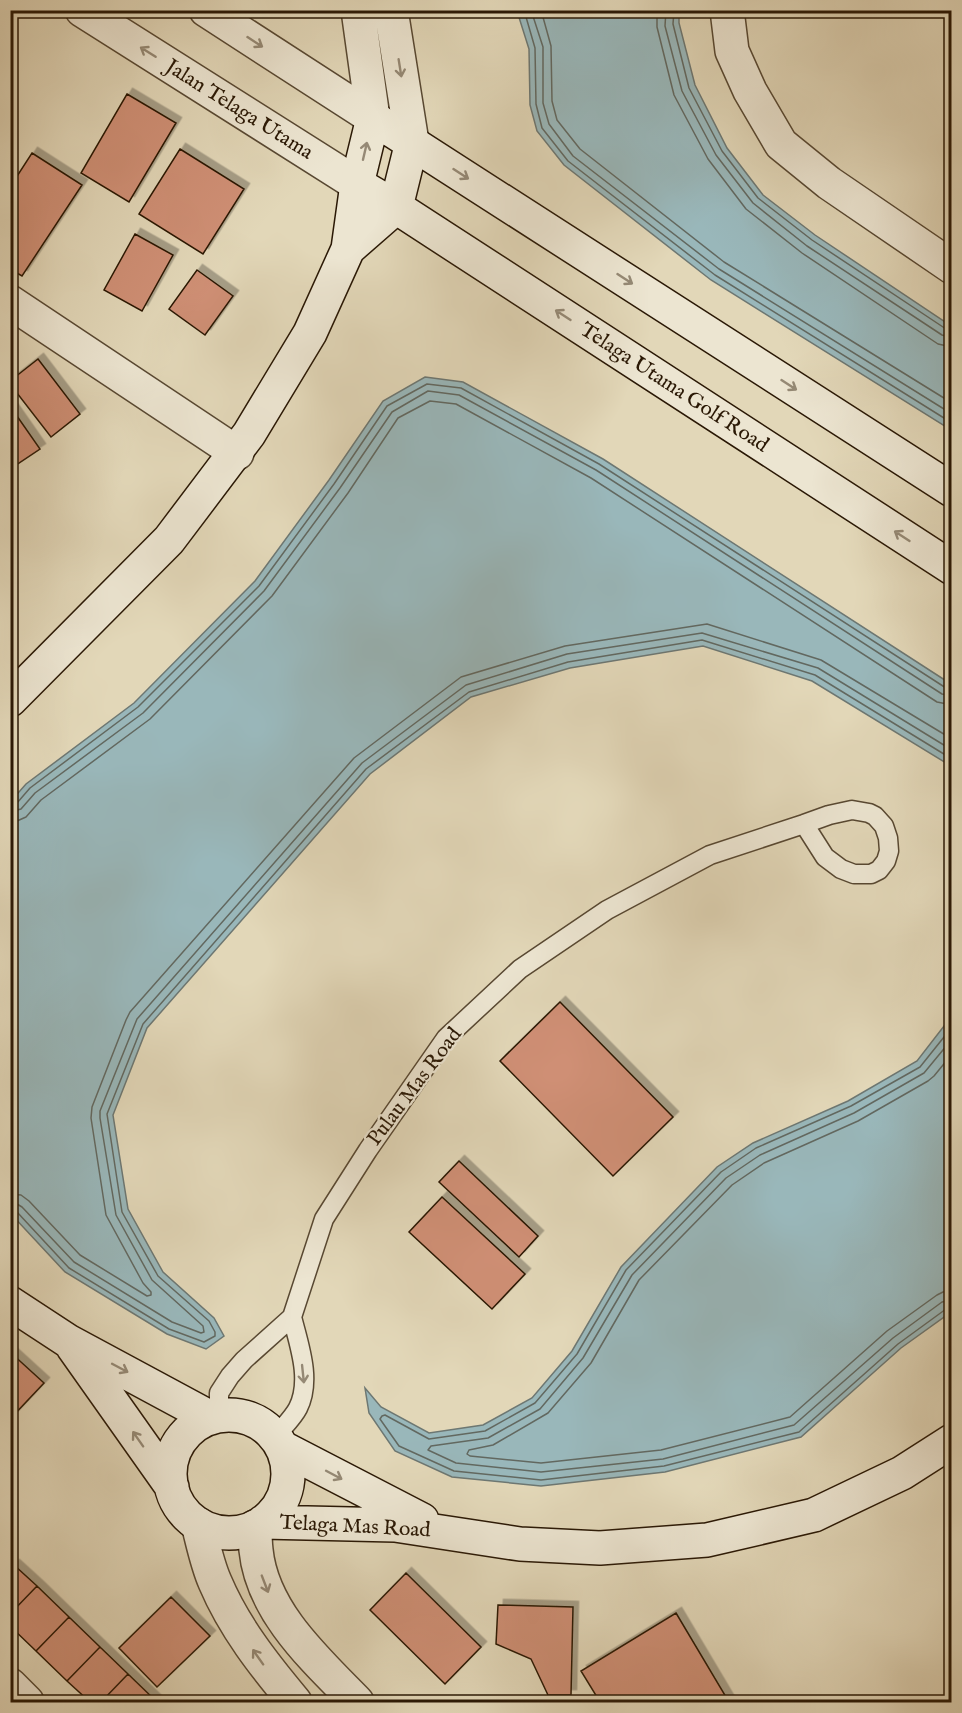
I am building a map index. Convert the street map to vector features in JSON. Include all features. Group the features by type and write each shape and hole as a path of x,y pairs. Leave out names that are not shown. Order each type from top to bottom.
{"main road":[{"name":"Jalan Telaga Utama","path":"82,10 396,207"},
{"path":"206,10 951,490"},
{"path":"11,700 169,540 237,453 310,333 348,249 357,184 373,117 358,10"},
{"path":"348,249 396,207 412,142 391,10"},
{"path":"727,10 732,51 750,91 781,144 829,183 951,267"},
{"name":"Telaga Utama Golf Road","path":"396,207 951,568"},
{"path":"18,318 237,453"},
{"path":"10,1303 68,1341 215,1417"},
{"path":"68,1341 172,1487 181,1508 198,1524 220,1532 244,1531 259,1524 277,1508 286,1489 288,1468 279,1442 262,1425 253,1419 230,1414 215,1417 192,1428 178,1445 171,1465 172,1487"},
{"name":"Telaga Mas Road","path":"259,1524 395,1525 520,1544 600,1548 707,1540 814,1515 902,1473 951,1441"},
{"name":"Telaga Mas Road","path":"279,1442 376,1498 446,1532"},
{"path":"198,1524 214,1582 237,1625 262,1662 295,1702"},
{"path":"259,1524 256,1552 263,1581 273,1602 287,1627 346,1699"},
{"path":"10,1685 27,1702"}],"lane":[{"name":"Pulau Mas Road","path":"292,1317 324,1219 368,1150 446,1038 520,969 607,910 710,855 829,815 852,810 875,816 884,826 889,850 886,861 879,870 871,874 854,874 841,869 825,857 804,825"},
{"path":"215,1417 219,1393 230,1376 244,1360 292,1317 300,1350 304,1386 298,1408 279,1442"}],"water":[{"path":"517,11 679,11 679,23 695,85 727,148 763,195 815,235 951,326 951,430 711,280 564,165 537,131 530,105 529,49"},
{"path":"425,377 463,382 603,459 951,684 951,766 812,681 703,646 570,668 471,697 370,774 147,1028 113,1115 128,1209 163,1272 214,1318 224,1336 206,1349 167,1334 65,1272 11,1214 11,801 26,784 134,703 255,581 383,401"},
{"path":"951,1017 951,1312 901,1348 801,1437 665,1472 541,1486 452,1477 395,1451 369,1413 365,1388 381,1407 429,1433 483,1425 532,1398 572,1351 621,1267 717,1167 753,1143 848,1101 917,1061"}],"building":[{"path":"127,94 176,123 129,202 81,173"},
{"path":"180,149 244,189 203,254 139,214"},
{"path":"32,153 82,185 22,276 10,269 10,187"},
{"path":"135,234 173,255 142,311 104,290"},
{"path":"197,270 233,296 205,335 169,309"},
{"path":"38,359 80,414 51,437 10,384 10,381"},
{"path":"10,406 40,449 10,469"},
{"path":"560,1002 673,1117 613,1176 500,1061"},
{"path":"459,1161 538,1236 519,1257 439,1182"},
{"path":"442,1197 525,1274 492,1309 409,1232"},
{"path":"10,1352 44,1383 10,1419"},
{"path":"14,1565 37,1586 10,1614 10,1569"},
{"path":"406,1573 481,1647 445,1684 370,1610"},
{"path":"37,1586 69,1617 36,1651 10,1626 10,1614"},
{"path":"171,1597 210,1636 157,1687 119,1648"},
{"path":"498,1605 573,1607 571,1695 548,1695 531,1659 496,1644"},
{"path":"676,1613 729,1702 600,1702 581,1671"},
{"path":"69,1617 100,1647 67,1681 36,1651"},
{"path":"100,1647 128,1674 101,1702 90,1702 67,1681"},
{"path":"128,1674 156,1701 101,1702"}]}
